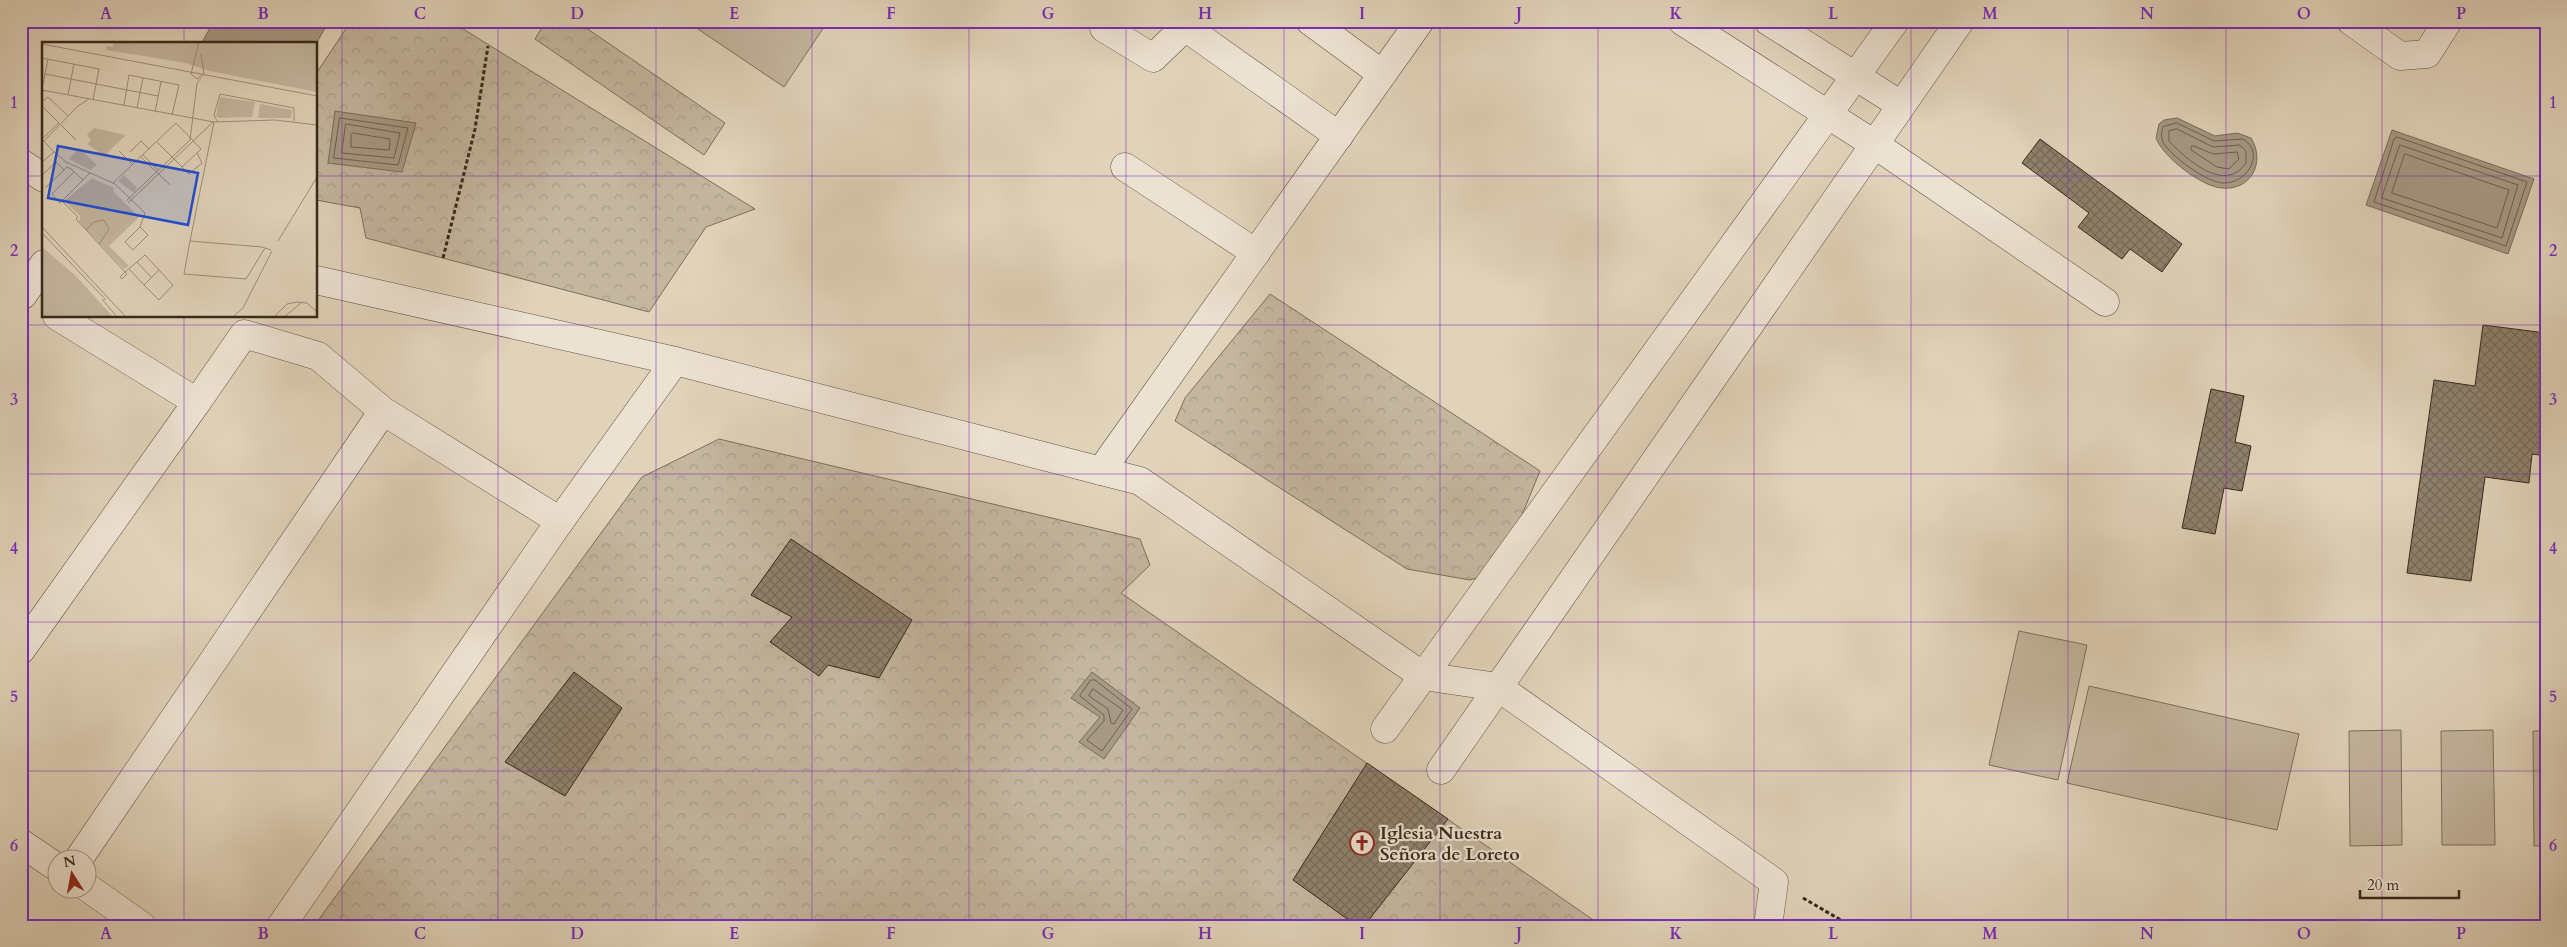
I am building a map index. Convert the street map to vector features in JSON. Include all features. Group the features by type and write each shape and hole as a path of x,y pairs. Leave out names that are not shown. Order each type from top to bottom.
{"street":[{"path":"1109,21 1104,28 1153,58 1183,24 1339,136"},
{"path":"1310,21 1382,74"},
{"path":"1101,471 1420,21"},
{"path":"1682,21 1874,144 2105,302"},
{"path":"1768,21 1855,78 1901,105"},
{"path":"1385,729 1829,116 1895,21"},
{"path":"1441,770 1960,21"},
{"path":"2351,21 2400,56 2426,54 2448,21"},
{"path":"21,163 42,177"},
{"path":"1125,167 1256,254"},
{"path":"29,300 42,269"},
{"path":"318,280 675,361 1140,481 1424,676 1498,687 1774,882 1768,926"},
{"path":"60,318 197,402"},
{"path":"21,650 244,334 318,356 383,412 560,521"},
{"path":"281,926 560,521 675,361"},
{"path":"85,850 383,412"},
{"path":"21,843 48,861"},
{"path":"98,895 142,926"}],"path":[{"path":"443,258 475,129 488,46"},
{"path":"1774,882 1851,926"}],"green space":[{"path":"351,21 450,21 755,209 706,227 649,312 366,238 360,208 318,200 318,71"},
{"path":"546,21 576,21 725,123 704,155 535,39"},
{"path":"686,21 828,21 784,87"},
{"path":"1270,294 1540,471 1499,571 1470,580 1407,569 1175,421 1185,398"},
{"path":"719,439 1140,539 1150,565 1121,593 1602,926 314,926 642,477"},
{"path":"2019,631 2087,645 2058,780 1989,765"},
{"path":"2089,686 2299,734 2277,830 2067,783"},
{"path":"2401,730 2402,845 2350,846 2349,731"},
{"path":"2493,730 2495,845 2442,845 2441,731"},
{"path":"2533,731 2546,731 2546,846 2534,846"}],"water":[{"path":"214,21 329,21 317,42 202,42"},
{"path":"335,111 416,123 402,172 328,163"},
{"path":"2177,118 2215,136 2237,133 2251,138 2257,156 2253,173 2248,180 2232,188 2222,188 2204,182 2184,170 2166,154 2156,138 2159,124 2164,120"},
{"path":"2392,130 2534,179 2508,254 2366,205"},
{"path":"1092,672 1140,708 1104,759 1079,742 1100,717 1071,698"}],"building":[{"path":"2040,139 2182,244 2162,272 2130,249 2122,259 2078,227 2089,213 2022,163"},
{"path":"2483,325 2546,333 2546,456 2532,454 2529,483 2485,477 2471,581 2407,573 2434,380 2475,386"},
{"path":"2211,389 2244,396 2235,442 2251,446 2242,491 2224,488 2215,534 2182,528"},
{"path":"791,539 912,620 879,678 828,665 819,676 770,642 792,617 751,595"},
{"path":"574,672 622,708 565,796 505,762"},
{"path":"1367,763 1448,819 1364,926 1357,926 1293,880"}],"place":[{"name":"Iglesia Nuestra Señora de Loreto","path":"1362,843"}]}
